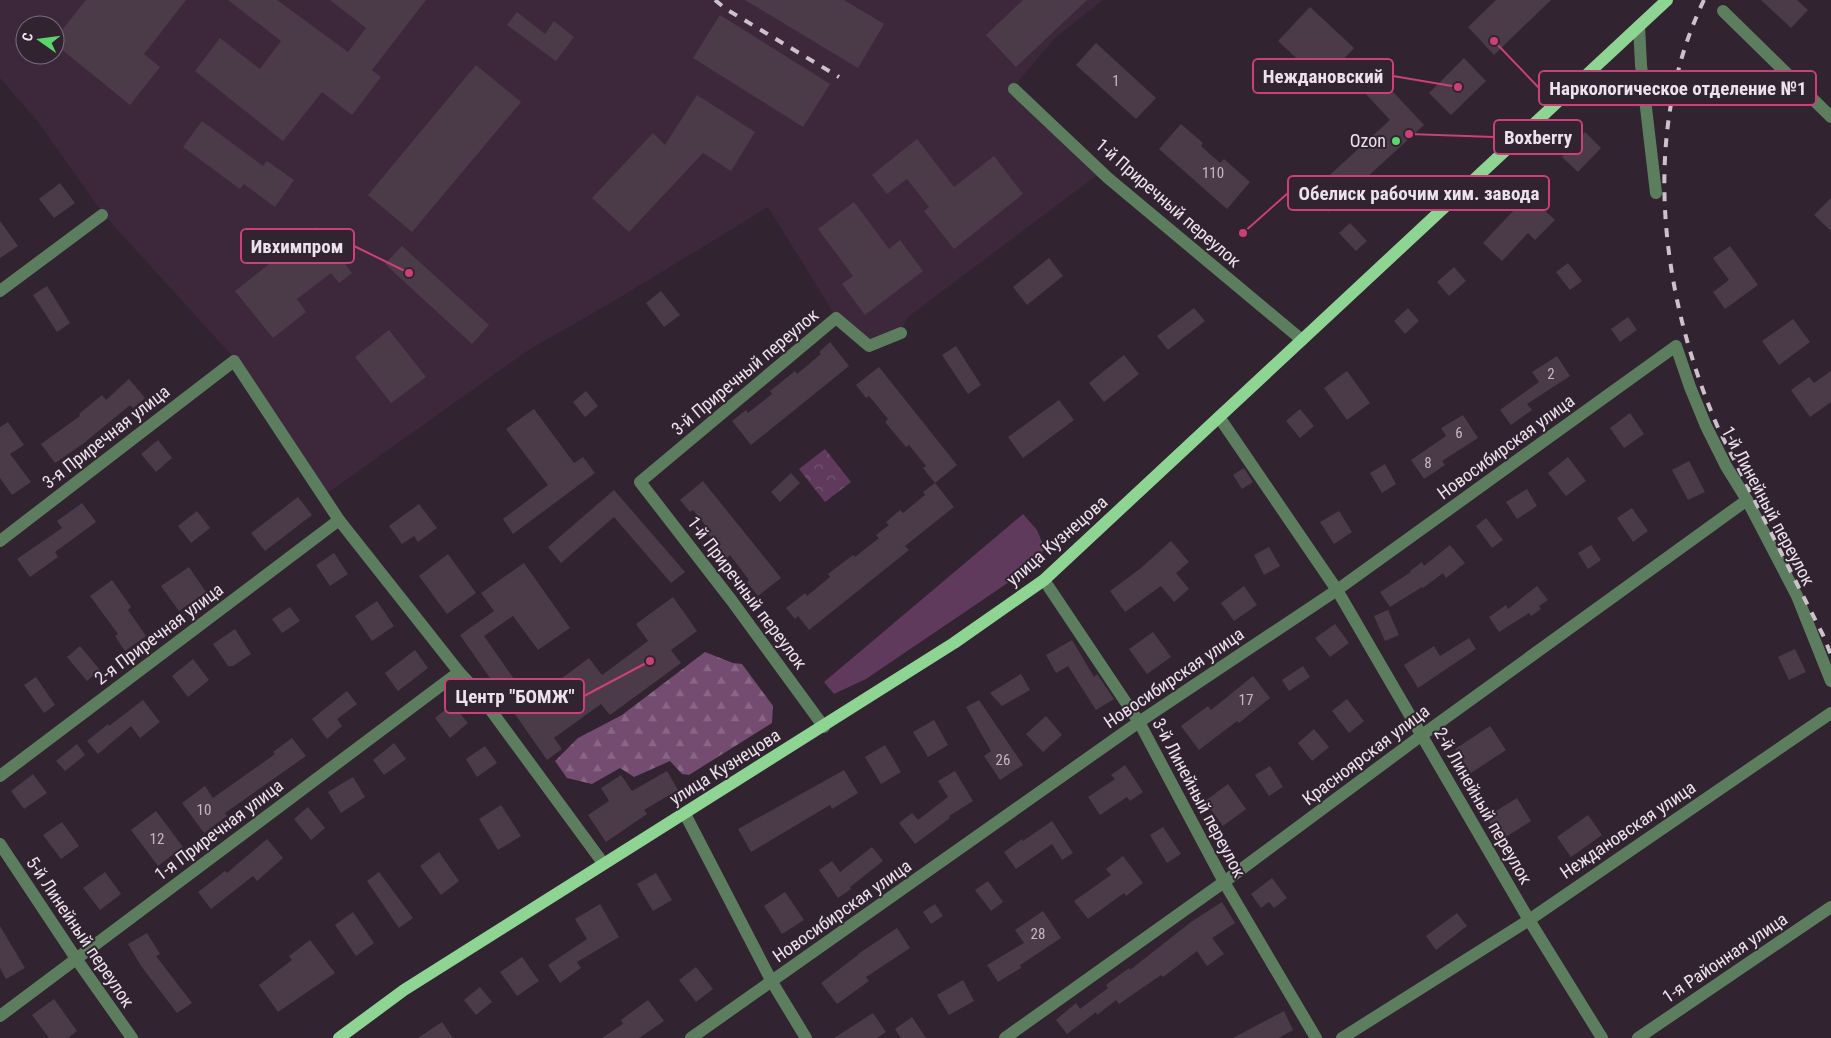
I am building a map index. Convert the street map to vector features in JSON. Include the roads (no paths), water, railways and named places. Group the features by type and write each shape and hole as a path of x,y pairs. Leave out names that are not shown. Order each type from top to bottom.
{"main road":[{"name":"улица Кузнецова","path":"339,1038 404,990 954,644 1044,580 1668,0"}],"street":[{"path":"1723,11 1831,117"},
{"path":"1639,26 1641,65 1656,193"},
{"name":"1-й Приречный переулок","path":"1014,89 1108,178 1302,340"},
{"path":"0,291 102,215"},
{"name":"3-й Приречный переулок","path":"640,482 836,318 869,346 900,333"},
{"name":"1-й Линейный переулок","path":"1676,346 1706,426 1797,596 1831,681"},
{"name":"Новосибирская улица","path":"691,1038 1139,722 1337,590 1676,346"},
{"name":"3-я Приречная улица","path":"0,541 234,361 339,520"},
{"name":"2-й Линейный переулок","path":"1219,417 1337,590 1529,920 1602,1038"},
{"name":"1-й Приречный переулок","path":"640,482 732,601 824,727"},
{"name":"Красноярская улица","path":"1005,1038 1224,882 1422,735 1746,500"},
{"path":"339,520 459,672 476,690 603,864"},
{"name":"2-я Приречная улица","path":"0,776 339,520"},
{"name":"3-й Линейный переулок","path":"1044,580 1139,722 1224,882 1316,1038"},
{"name":"1-я Приречная улица","path":"0,1016 459,672"},
{"name":"Неждановская улица","path":"1342,1038 1529,920 1831,713"},
{"path":"684,814 772,982 806,1038"},
{"name":"5-й Линейный переулок","path":"0,844 76,960 132,1038"},
{"name":"1-я Районная улица","path":"1638,1038 1831,907"}],"railway":[{"path":"715,0 726,9 839,77"},
{"path":"1704,0 1684,52 1671,105 1665,160 1665,216 1672,271 1683,326 1699,379 1719,430 1823,635 1831,655"}],"place":[{"name":"Наркологическое отделение №1","path":"1494,41"},
{"name":"Неждановский","path":"1458,87"},
{"name":"Boxberry","path":"1409,134"},
{"name":"Ozon","path":"1396,141"},
{"name":"Обелиск рабочим хим. завода","path":"1243,233"},
{"name":"Ивхимпром","path":"409,273"},
{"name":"Центр \"БОМЖ\"","path":"650,661"}]}
